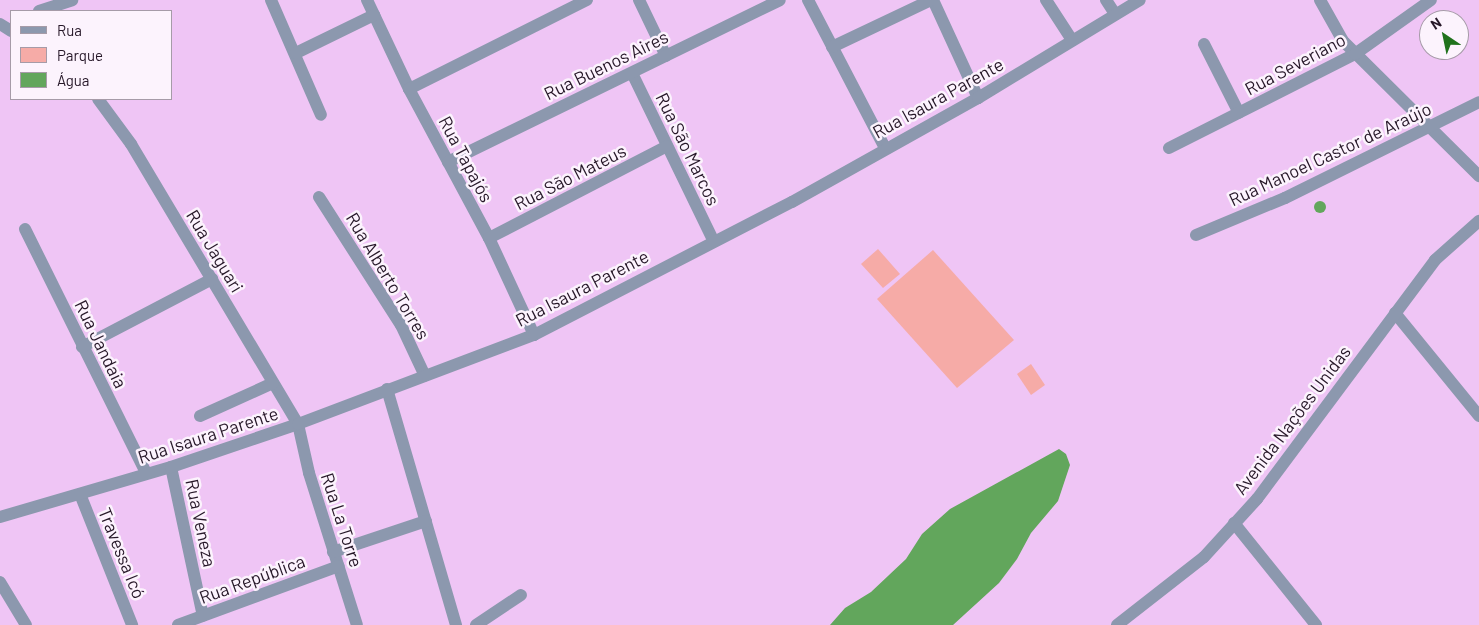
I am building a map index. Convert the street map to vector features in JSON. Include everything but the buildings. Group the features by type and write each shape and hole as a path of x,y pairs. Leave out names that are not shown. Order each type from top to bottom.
{"street":[{"path":"43,10 72,0"},
{"path":"271,0 321,115"},
{"name":"Rua Tapajós","path":"367,0 408,89 489,238 534,334"},
{"path":"408,89 588,0"},
{"path":"639,0 666,56"},
{"name":"Rua Buenos Aires","path":"448,162 780,0"},
{"path":"808,0 885,148"},
{"path":"832,47 932,0 978,98"},
{"path":"1046,0 1072,40"},
{"path":"1106,0 1115,14"},
{"name":"Rua Isaura Parente","path":"0,517 171,467 298,424 534,334 713,240 792,202 885,148 978,98 1140,0"},
{"path":"1320,0 1343,41 1479,176"},
{"name":"Rua Severiano","path":"1169,148 1355,54 1431,0"},
{"path":"296,54 374,14"},
{"path":"1204,44 1239,114"},
{"name":"Rua São Marcos","path":"632,73 713,240"},
{"name":"Rua Jaguari","path":"99,100 131,144 298,424"},
{"name":"Rua Manoel Castor de Araújo","path":"1196,235 1285,198 1479,102"},
{"name":"Rua São Mateus","path":"489,238 667,146"},
{"name":"Rua Alberto Torres","path":"319,197 400,325 425,376"},
{"name":"Avenida Nações Unidas","path":"1117,625 1204,557 1257,499 1435,260 1479,221"},
{"name":"Rua Jandaia","path":"25,229 146,473"},
{"path":"82,347 212,279"},
{"path":"1395,313 1479,416"},
{"path":"200,416 273,383"},
{"path":"387,389 456,625"},
{"name":"Rua La Torre","path":"298,424 333,552 357,625"},
{"name":"Rua Veneza","path":"171,467 202,616"},
{"name":"Travessa Icó","path":"80,494 132,625"},
{"path":"333,552 426,521"},
{"path":"1234,522 1316,625"},
{"name":"Rua República","path":"178,625 339,566"},
{"path":"0,582 26,625"},
{"path":"476,625 521,595"}],"green space":[{"path":"878,249 900,274 883,288 861,264"},
{"path":"933,250 1014,340 957,388 877,299"},
{"path":"1031,364 1045,385 1031,395 1017,374"}],"water":[{"path":"1318,201 1322,201 1326,207 1322,213 1318,213 1314,209 1314,205"},
{"path":"1059,449 1066,454 1070,465 1058,501 1031,533 1017,559 999,583 953,625 830,625 845,608 871,592 906,559 922,534 950,509"}]}
